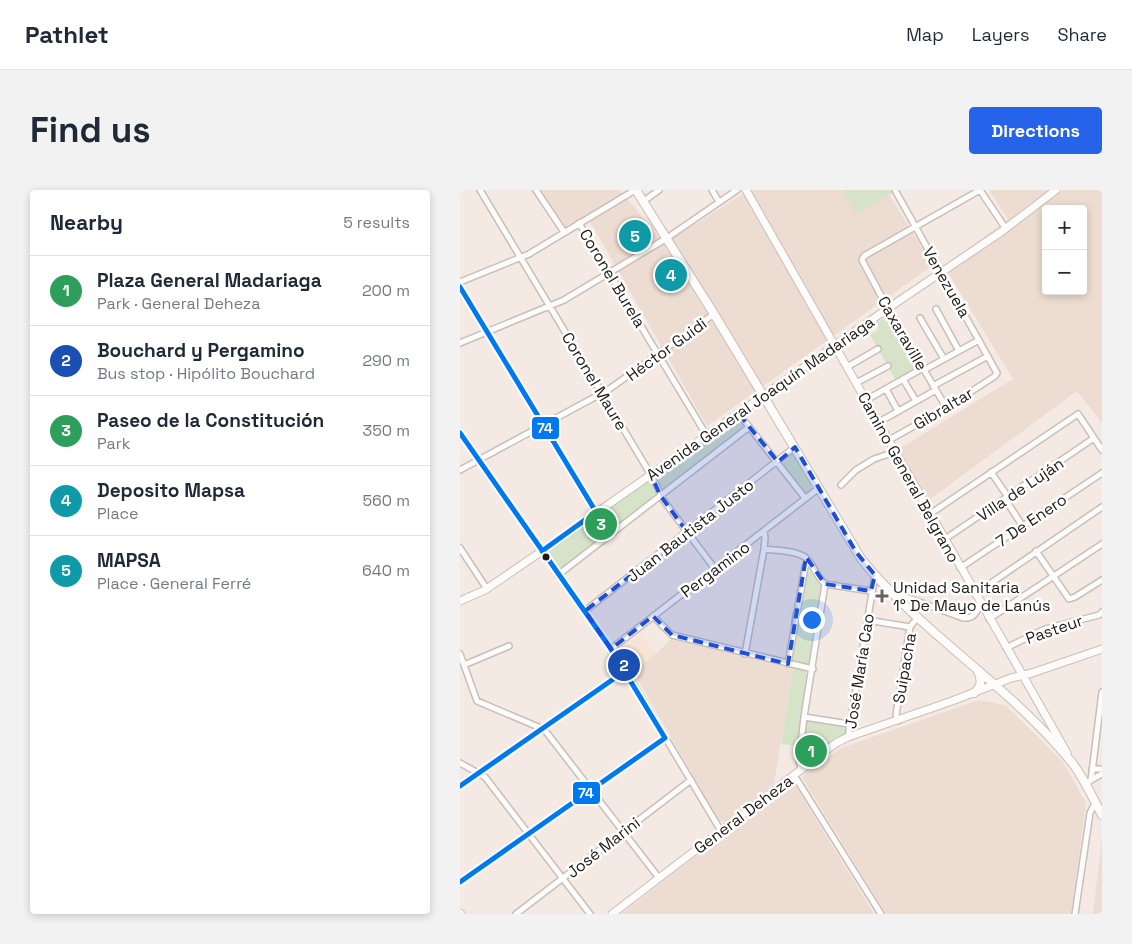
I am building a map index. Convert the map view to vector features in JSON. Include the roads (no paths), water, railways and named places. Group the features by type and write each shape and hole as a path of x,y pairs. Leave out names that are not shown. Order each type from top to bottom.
{"main road":[{"path":"635,190 644,201 714,314 856,552 874,575 891,592 994,684 1071,760"},
{"path":"974,693 981,685 978,671"},
{"name":"Camino General Belgrano","path":"1071,760 1088,782 1095,803 1102,815"}],"street":[{"name":"Coronel Maure","path":"480,190 651,474 660,496 714,569"},
{"name":"Coronel Burela","path":"536,190 564,232"},
{"path":"460,282 521,258 635,190"},
{"path":"644,201 659,190"},
{"path":"712,190 719,202"},
{"path":"460,343 550,307 667,238 737,190"},
{"name":"Camino General Belgrano","path":"746,190 879,422 974,594 1071,760"},
{"name":"Venezuela","path":"895,190 996,370 996,375"},
{"path":"915,227 980,190 1006,229"},
{"name":"Avenida General Joaquín Madariaga","path":"460,601 487,589 888,309 1006,229 1055,190"},
{"name":"Coronel Burela","path":"579,223 707,436"},
{"name":"Caxaraville","path":"915,227 863,258 888,309 946,407"},
{"path":"460,287 596,512"},
{"path":"936,309 959,350"},
{"name":"Héctor Guidi","path":"460,470 602,394 714,314"},
{"path":"920,318 944,359"},
{"path":"866,400 979,340"},
{"path":"847,367 878,349"},
{"path":"879,422 988,356"},
{"path":"856,383 888,366"},
{"name":"Gibraltar","path":"889,440 996,375"},
{"path":"903,379 916,401"},
{"path":"886,388 898,411"},
{"path":"739,414 805,498"},
{"path":"930,514 1078,414 1102,450"},
{"path":"558,575 749,427"},
{"path":"460,433 611,649 721,831"},
{"name":"Villa de Luján","path":"945,539 1094,438"},
{"name":"Juan Bautista Justo","path":"584,611 795,447"},
{"path":"842,485 856,470 874,459 895,452"},
{"path":"992,472 1022,525"},
{"name":"7 De Enero","path":"960,568 1102,473"},
{"name":"Pergamino","path":"611,649 819,488"},
{"path":"974,594 1102,507"},
{"path":"745,654 766,538 764,531"},
{"path":"989,619 1102,544"},
{"path":"460,548 487,589"},
{"path":"764,549 800,555 809,561 820,579 826,584 871,591"},
{"path":"1036,551 1070,600 1102,581"},
{"path":"788,664 805,567 809,561"},
{"name":"José María Cao","path":"848,737 874,575"},
{"path":"801,769 799,760 804,717 826,584"},
{"path":"891,592 963,618 973,616 980,604"},
{"name":"Pasteur","path":"1006,648 1045,629 1099,615 1102,612"},
{"path":"653,616 672,635 812,669"},
{"name":"Suipacha","path":"898,721 896,715 910,627 918,617"},
{"path":"867,620 910,627"},
{"path":"464,665 509,646"},
{"path":"1021,676 1102,650"},
{"path":"460,654 477,701 543,729 659,878"},
{"path":"460,786 625,671"},
{"name":"General Deheza","path":"612,914 836,743 994,684 1021,676"},
{"path":"1088,782 1092,769 1102,692"},
{"path":"804,717 849,724"},
{"path":"460,882 665,738"},
{"path":"460,763 484,777 590,914"},
{"path":"1092,769 1102,769"},
{"path":"794,774 881,914"},
{"path":"1088,782 1102,774"},
{"name":"José Marini","path":"516,914 691,780"},
{"path":"1075,914 1090,813 1095,803"}],"place":[{"name":"MAPSA","path":"635,236"},
{"name":"Deposito Mapsa","path":"671,275"},
{"name":"Paseo de la Constitución","path":"601,524"},
{"name":"Unidad Sanitaria 1° De Mayo de Lanús","path":"882,596"},
{"name":"Bouchard y Pergamino","path":"624,665"},
{"name":"Plaza General Madariaga","path":"811,751"}]}
